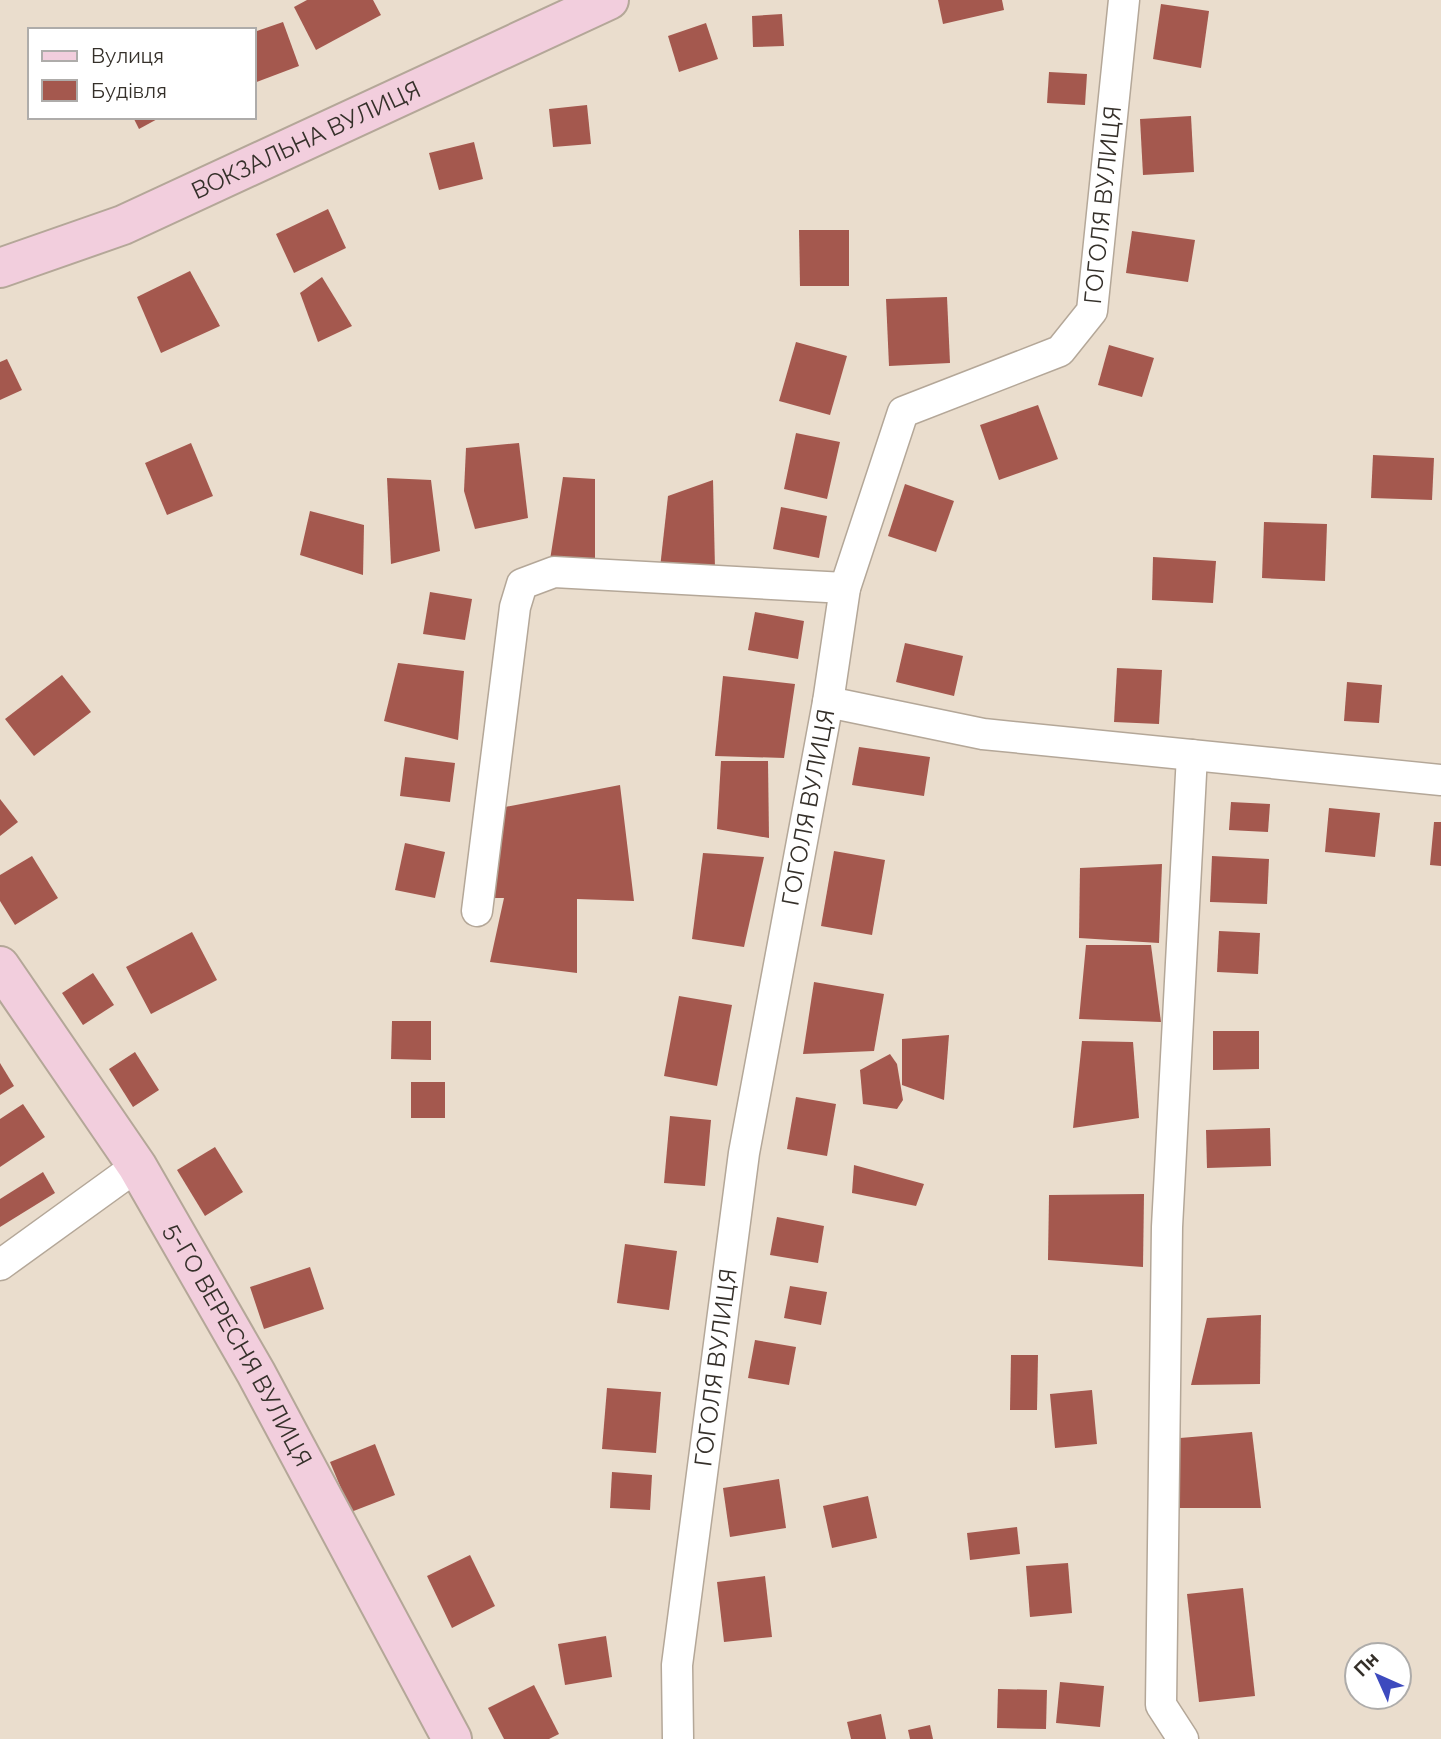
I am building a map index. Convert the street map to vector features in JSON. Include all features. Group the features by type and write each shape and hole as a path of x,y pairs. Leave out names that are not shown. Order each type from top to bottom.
{"street":[{"name":"ВОКЗАЛЬНА ВУЛИЦЯ","path":"0,268 123,225 610,0"},
{"name":"ГОГОЛЯ ВУЛИЦЯ","path":"678,1739 677,1665 744,1153 828,702 845,588 903,412 1060,351 1092,311 1124,0"},
{"path":"477,911 515,607 522,584 554,572 845,588"},
{"path":"828,702 983,734 1441,780"},
{"path":"1183,1739 1161,1705 1167,1227 1192,755"},
{"name":"5-ГО ВЕРЕСНЯ ВУЛИЦЯ","path":"0,966 137,1166 256,1373 452,1739"},
{"path":"0,1265 137,1166"}],"building":[{"path":"307,0 373,0 381,15 316,50 294,7"},
{"path":"938,0 1002,0 1004,10 943,24"},
{"path":"1161,4 1209,11 1201,68 1153,59"},
{"path":"782,14 784,46 753,47 752,16"},
{"path":"283,22 299,66 256,82 256,31"},
{"path":"706,23 718,59 679,72 668,36"},
{"path":"1049,72 1087,74 1085,105 1047,103"},
{"path":"587,105 591,144 553,147 549,109"},
{"path":"1191,116 1194,172 1143,175 1140,119"},
{"path":"134,119 157,119 139,129"},
{"path":"474,142 483,179 439,190 429,153"},
{"path":"328,209 346,248 294,273 276,234"},
{"path":"799,230 849,230 849,286 800,286"},
{"path":"1132,231 1195,240 1188,282 1126,273"},
{"path":"190,271 220,326 161,353 137,297"},
{"path":"322,277 352,326 318,342 300,293"},
{"path":"947,297 950,363 889,366 886,299"},
{"path":"796,342 847,356 830,415 779,401"},
{"path":"1109,345 1154,358 1142,397 1098,385"},
{"path":"7,359 22,390 0,400 0,362"},
{"path":"1038,405 1058,459 999,480 980,425"},
{"path":"796,433 840,442 827,499 784,489"},
{"path":"191,443 213,496 167,515 145,463"},
{"path":"519,443 528,518 475,529 464,491 466,448"},
{"path":"1373,455 1434,458 1432,500 1371,498"},
{"path":"563,477 595,479 595,562 550,560"},
{"path":"387,478 431,480 440,551 391,564"},
{"path":"713,480 715,569 660,568 668,496"},
{"path":"905,484 954,501 936,552 888,536"},
{"path":"781,507 827,516 819,558 773,549"},
{"path":"310,511 364,525 363,575 300,555"},
{"path":"1264,522 1327,524 1325,581 1262,578"},
{"path":"1153,557 1216,561 1213,603 1152,600"},
{"path":"430,592 472,599 465,640 423,634"},
{"path":"755,612 804,621 798,659 748,650"},
{"path":"905,643 963,656 954,696 896,682"},
{"path":"398,663 464,671 458,740 384,721"},
{"path":"1117,668 1162,670 1159,724 1114,722"},
{"path":"62,675 91,712 34,756 5,719"},
{"path":"723,676 795,684 784,758 715,756"},
{"path":"1347,682 1382,685 1379,723 1344,721"},
{"path":"859,747 930,757 924,796 852,785"},
{"path":"405,757 455,763 450,802 400,796"},
{"path":"721,761 768,761 769,838 717,829"},
{"path":"620,785 634,901 577,899 577,973 490,962 504,898 489,898 500,808"},
{"path":"0,799 18,822 0,836"},
{"path":"1231,802 1270,804 1268,832 1229,830"},
{"path":"1329,808 1380,813 1375,857 1325,852"},
{"path":"1434,822 1441,822 1441,866 1430,865"},
{"path":"405,843 445,852 435,898 395,890"},
{"path":"834,851 885,860 872,935 821,926"},
{"path":"703,853 764,857 744,947 692,939"},
{"path":"32,856 58,898 15,925 0,901 0,875"},
{"path":"1212,856 1269,859 1267,904 1210,902"},
{"path":"1162,864 1159,943 1079,938 1080,868"},
{"path":"1219,931 1260,933 1258,974 1217,972"},
{"path":"192,932 217,980 151,1014 126,967"},
{"path":"1086,945 1151,945 1161,1022 1079,1019"},
{"path":"93,973 114,1005 83,1025 62,993"},
{"path":"814,982 884,994 874,1051 803,1054"},
{"path":"679,996 732,1005 717,1086 664,1076"},
{"path":"392,1021 431,1021 431,1060 391,1059"},
{"path":"1213,1031 1259,1031 1259,1069 1213,1070"},
{"path":"949,1035 944,1100 902,1085 902,1039"},
{"path":"1082,1041 1133,1042 1139,1118 1073,1128"},
{"path":"135,1052 159,1090 133,1107 109,1069"},
{"path":"890,1054 897,1064 903,1100 897,1109 863,1104 860,1070"},
{"path":"0,1063 14,1086 0,1095"},
{"path":"411,1082 445,1082 445,1118 411,1118"},
{"path":"796,1097 836,1104 827,1156 787,1149"},
{"path":"23,1104 45,1137 0,1167 0,1119"},
{"path":"670,1116 711,1120 705,1186 664,1183"},
{"path":"1270,1128 1271,1166 1207,1168 1206,1130"},
{"path":"215,1147 243,1192 205,1216 177,1170"},
{"path":"854,1165 924,1184 916,1206 852,1193"},
{"path":"43,1172 55,1193 0,1227 0,1199"},
{"path":"1144,1194 1143,1267 1048,1260 1049,1195"},
{"path":"777,1217 824,1226 818,1263 770,1255"},
{"path":"625,1244 677,1251 669,1310 617,1303"},
{"path":"310,1267 324,1309 264,1329 250,1287"},
{"path":"790,1286 827,1292 821,1325 784,1318"},
{"path":"1261,1315 1260,1384 1191,1385 1207,1318"},
{"path":"755,1340 796,1347 789,1385 748,1378"},
{"path":"1011,1355 1038,1355 1037,1410 1010,1410"},
{"path":"607,1388 661,1392 656,1453 602,1449"},
{"path":"1092,1390 1097,1444 1055,1448 1050,1394"},
{"path":"1252,1432 1261,1508 1178,1508 1180,1438"},
{"path":"375,1444 395,1495 351,1512 330,1462"},
{"path":"612,1472 652,1475 650,1510 610,1508"},
{"path":"779,1479 786,1528 730,1537 723,1488"},
{"path":"868,1496 877,1538 832,1548 823,1506"},
{"path":"1017,1527 1020,1554 970,1560 967,1533"},
{"path":"470,1555 495,1606 452,1628 427,1576"},
{"path":"1068,1563 1072,1613 1030,1617 1026,1566"},
{"path":"765,1576 772,1637 724,1642 717,1582"},
{"path":"1243,1588 1255,1696 1199,1702 1187,1594"},
{"path":"606,1636 612,1677 565,1685 558,1644"},
{"path":"1060,1682 1104,1686 1100,1727 1056,1723"},
{"path":"534,1685 559,1734 549,1739 504,1739 488,1708"},
{"path":"998,1689 1047,1690 1046,1729 997,1728"},
{"path":"881,1714 886,1739 851,1739 847,1722"},
{"path":"930,1725 933,1739 910,1739 908,1730"}]}
